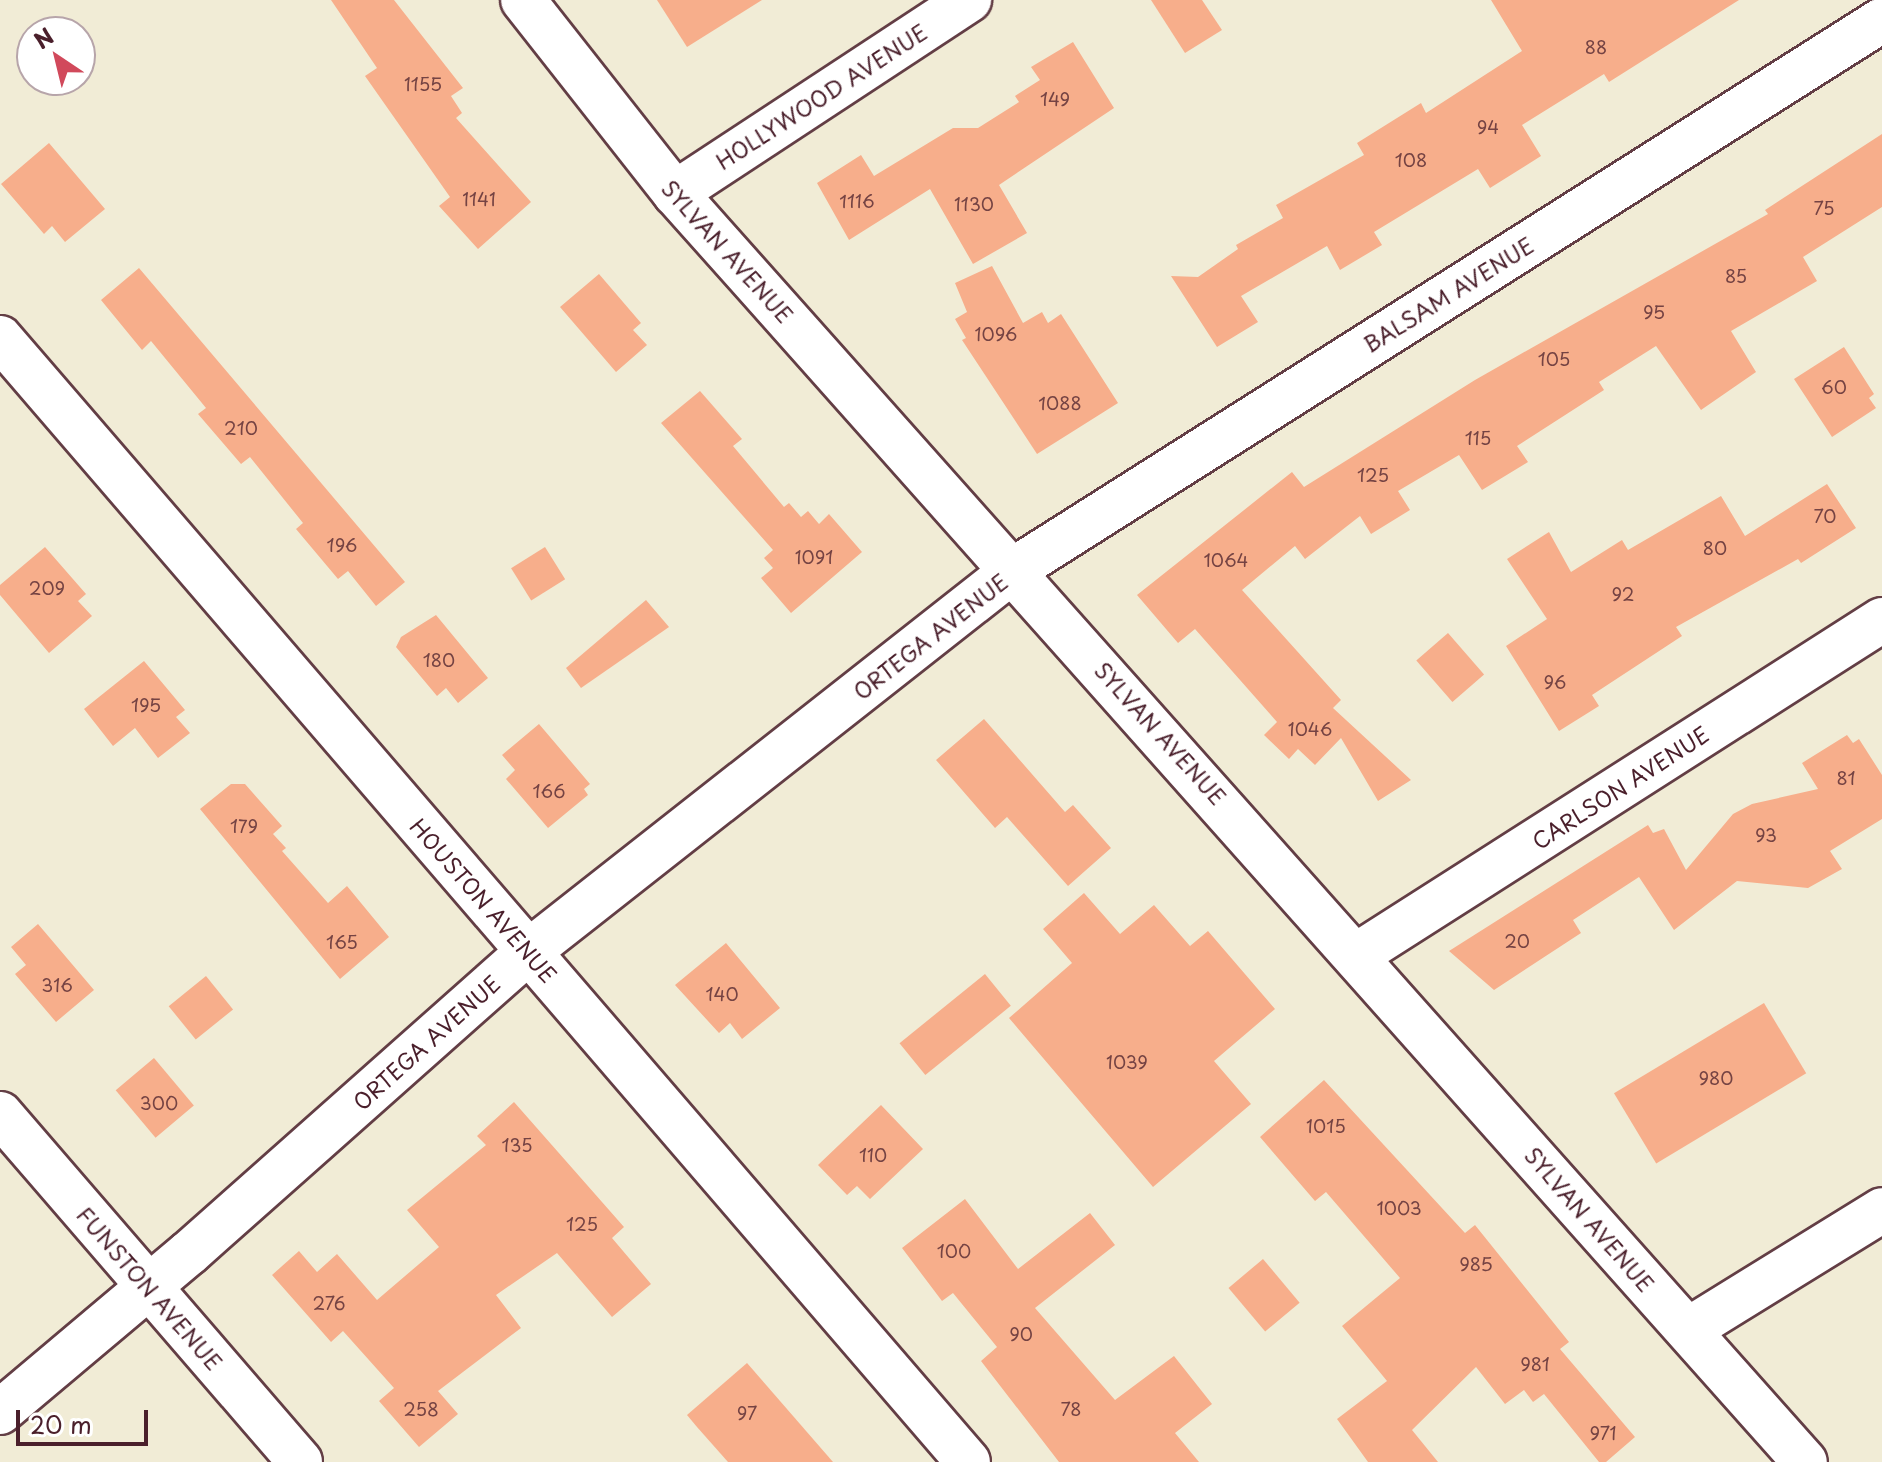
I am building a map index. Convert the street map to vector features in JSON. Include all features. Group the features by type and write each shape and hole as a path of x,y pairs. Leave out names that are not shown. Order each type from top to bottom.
{"street":[{"name":"SYLVAN AVENUE","path":"523,0 675,193 1015,569 1805,1462"},
{"name":"HOLLYWOOD AVENUE","path":"675,193 969,0"},
{"name":"BALSAM AVENUE","path":"1015,569 1882,20"},
{"name":"HOUSTON AVENUE","path":"0,338 968,1462"},
{"name":"ORTEGA AVENUE","path":"0,1412 528,952 1015,569"},
{"name":"CARLSON AVENUE","path":"1357,955 1882,620"},
{"name":"FUNSTON AVENUE","path":"0,1114 300,1462"},
{"path":"1688,1330 1882,1210"}],"building":[{"path":"331,0 394,0 463,88 451,96 462,113 456,118 531,202 478,249 439,206 450,197 365,76 377,68"},
{"path":"657,0 762,0 687,47"},
{"path":"1151,0 1202,0 1222,30 1185,53"},
{"path":"1491,0 1739,0 1609,82 1604,74 1522,125 1541,156 1490,188 1478,169 1374,232 1382,245 1340,270 1327,246 1241,296 1258,322 1217,347 1171,276 1198,277 1238,249 1236,245 1283,218 1276,205 1364,155 1357,143 1421,103 1426,113 1522,51"},
{"path":"1073,42 1114,108 999,185 1027,233 973,264 930,189 849,240 817,183 861,155 874,176 953,128 978,128 1019,102 1015,96 1040,80 1031,67"},
{"path":"1882,134 1882,207 1803,257 1817,281 1731,331 1756,372 1701,410 1656,346 1599,382 1604,390 1517,446 1528,462 1482,490 1459,455 1398,491 1410,510 1371,534 1360,516 1305,559 1295,546 1242,590 1341,700 1333,708 1411,780 1378,801 1341,738 1315,765 1298,749 1289,759 1264,735 1277,722 1195,629 1178,643 1137,595 1292,472 1304,487 1475,380 1768,214 1765,210"},
{"path":"49,143 105,209 65,242 52,226 44,234 1,184"},
{"path":"992,266 1023,323 1042,312 1048,323 1061,314 1118,403 1037,454 962,340 966,338 955,319 967,312 955,283"},
{"path":"139,268 405,582 376,606 348,571 338,579 296,529 303,523 250,457 241,464 198,414 206,408 151,341 142,350 101,300"},
{"path":"599,274 641,323 633,330 647,345 616,372 560,307"},
{"path":"1844,347 1874,394 1869,398 1876,408 1832,437 1794,379"},
{"path":"700,391 742,439 733,446 784,507 789,503 801,517 808,511 819,524 829,514 862,552 791,613 761,578 773,568 764,558 773,550 661,423"},
{"path":"1827,484 1856,528 1801,563 1798,559 1676,627 1682,636 1592,695 1599,706 1559,731 1506,646 1547,619 1507,559 1549,532 1571,572 1622,540 1628,550 1721,496 1745,536"},
{"path":"45,547 86,594 78,601 92,616 49,653 0,595 0,585"},
{"path":"545,547 565,579 531,600 511,568"},
{"path":"646,600 669,627 581,688 566,668"},
{"path":"436,615 488,678 458,703 446,688 437,696 396,647 401,637"},
{"path":"1448,633 1484,675 1452,702 1416,661"},
{"path":"144,661 185,710 176,717 190,733 158,758 135,728 113,746 84,709"},
{"path":"984,719 1065,812 1073,805 1111,848 1068,886 1007,817 995,828 936,760"},
{"path":"539,724 590,784 584,789 588,795 548,828 506,779 515,770 502,755"},
{"path":"1847,735 1853,743 1859,739 1882,775 1882,819 1830,851 1842,869 1808,888 1737,881 1674,930 1639,877 1573,920 1581,933 1494,990 1449,951 1648,825 1653,833 1664,829 1686,870 1733,814 1752,804 1818,789 1802,763"},
{"path":"231,784 245,784 282,826 273,834 286,848 282,851 328,903 347,886 389,937 340,979 200,809"},
{"path":"1084,893 1120,934 1154,905 1190,946 1208,931 1275,1009 1214,1061 1251,1104 1153,1187 1009,1018 1072,963 1043,929"},
{"path":"38,924 94,990 56,1022 15,974 26,965 11,947"},
{"path":"726,943 780,1008 742,1039 730,1023 719,1033 675,985"},
{"path":"985,974 1011,1006 925,1075 900,1043"},
{"path":"206,976 233,1009 196,1040 169,1006"},
{"path":"1764,1003 1806,1073 1656,1163 1614,1093"},
{"path":"154,1058 194,1105 156,1138 116,1090"},
{"path":"1324,1080 1465,1233 1475,1225 1569,1342 1560,1349 1635,1437 1606,1462 1599,1462 1544,1394 1533,1402 1524,1390 1505,1404 1476,1367 1412,1430 1438,1462 1368,1462 1337,1419 1387,1381 1342,1326 1400,1278 1326,1192 1315,1201 1260,1137"},
{"path":"514,1102 624,1227 612,1238 651,1284 612,1317 557,1253 496,1295 521,1328 438,1391 458,1414 419,1447 379,1401 394,1388 343,1331 331,1342 272,1275 299,1251 317,1272 337,1254 377,1300 439,1247 407,1210 486,1145 477,1136"},
{"path":"881,1105 923,1149 870,1199 857,1186 847,1195 818,1165"},
{"path":"965,1199 1018,1269 1090,1213 1115,1245 1035,1308 1115,1400 1174,1356 1212,1404 1175,1433 1199,1462 1059,1462 981,1361 997,1347 953,1293 942,1301 902,1248"},
{"path":"1263,1259 1300,1303 1265,1332 1229,1288"},
{"path":"747,1363 833,1462 728,1462 697,1427 687,1415"}]}
